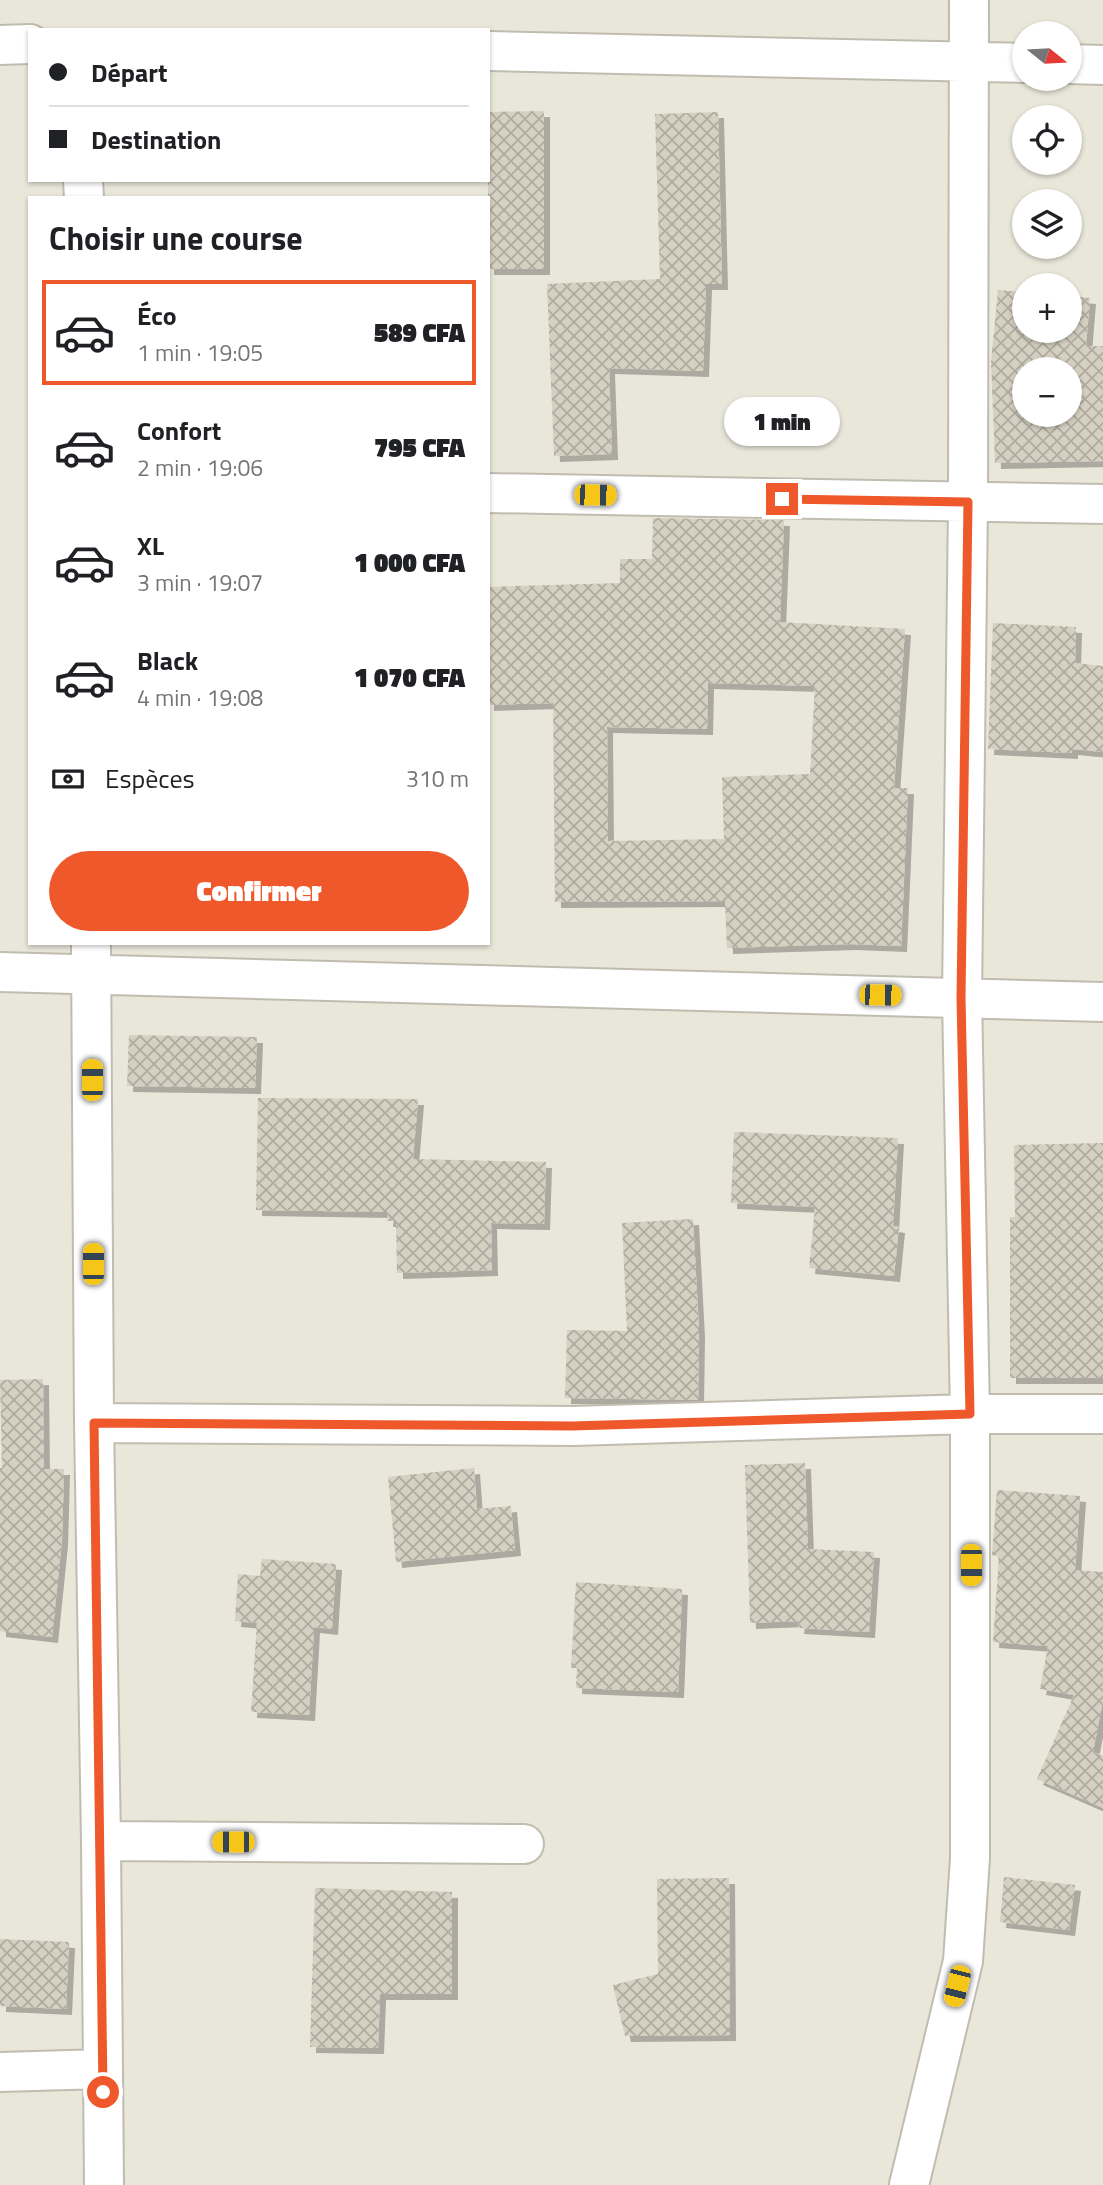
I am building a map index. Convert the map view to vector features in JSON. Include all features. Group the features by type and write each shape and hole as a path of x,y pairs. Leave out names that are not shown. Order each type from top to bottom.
{"street":[{"path":"909,2185 963,1961 970,1858 970,1414 961,998 968,502 969,0"},
{"path":"0,45 28,44"},
{"path":"490,51 1012,63"},
{"path":"1082,64 1103,65"},
{"path":"490,493 1103,504"},
{"path":"91,959 104,2185"},
{"path":"0,972 91,959 1103,1002"},
{"path":"94,1423 572,1426 970,1414 1103,1414"},
{"path":"101,1841 524,1844"},
{"path":"0,2072 103,2069"}],"shaded area":[{"path":"0,0 1103,0 1103,2185 0,2185"}],"building":[{"path":"544,111 544,269 490,269 490,112"},
{"path":"718,112 722,284 706,284 703,371 609,368 612,454 554,456 547,284 660,279 655,114"},
{"path":"998,290 1012,291 1012,343 1082,343 1082,297 1090,298 1086,346 1103,346 1103,461 995,463 991,362"},
{"path":"653,518 784,520 780,622 905,629 894,788 908,788 901,946 850,944 727,948 725,901 555,902 553,703 490,705 490,587 620,583 620,559 652,559","holes":["708,683 815,686 810,774 722,777 724,839 608,841 607,727 707,729"]},
{"path":"993,623 1076,627 1075,663 1103,666 1103,752 1072,749 1072,753 988,749"},
{"path":"129,1035 257,1037 255,1088 127,1086"},
{"path":"258,1098 418,1099 413,1159 546,1162 544,1224 491,1223 492,1270 397,1273 396,1221 387,1221 388,1212 256,1210"},
{"path":"734,1132 898,1138 893,1226 899,1227 894,1276 809,1268 815,1207 731,1203"},
{"path":"1103,1143 1103,1378 1010,1378 1010,1217 1015,1217 1014,1145"},
{"path":"693,1219 699,1331 698,1400 565,1398 567,1330 627,1331 622,1223"},
{"path":"43,1379 44,1469 64,1469 62,1540 52,1637 0,1631 0,1380"},
{"path":"805,1463 808,1549 874,1552 869,1632 798,1628 799,1621 750,1623 745,1465"},
{"path":"474,1468 477,1509 511,1506 515,1550 396,1562 388,1477"},
{"path":"997,1490 1080,1496 1075,1570 1103,1572 1103,1700 1093,1752 1103,1756 1103,1808 1037,1779 1074,1695 1040,1689 1048,1646 993,1642 999,1556 992,1555"},
{"path":"262,1559 336,1564 332,1629 314,1627 309,1715 251,1712 257,1623 235,1621 238,1574 260,1576"},
{"path":"576,1582 682,1589 678,1692 576,1688 577,1668 571,1668"},
{"path":"1004,1877 1075,1885 1069,1930 1000,1922"},
{"path":"729,1878 730,2035 625,2036 613,1985 658,1974 657,1879"},
{"path":"315,1888 452,1892 452,1994 380,1994 378,2048 310,2047"},
{"path":"0,1939 69,1942 66,2009 0,2006"}],"route":[{"path":"103,2092 94,1423 572,1426 970,1414 961,998 968,502 782,499"}]}
